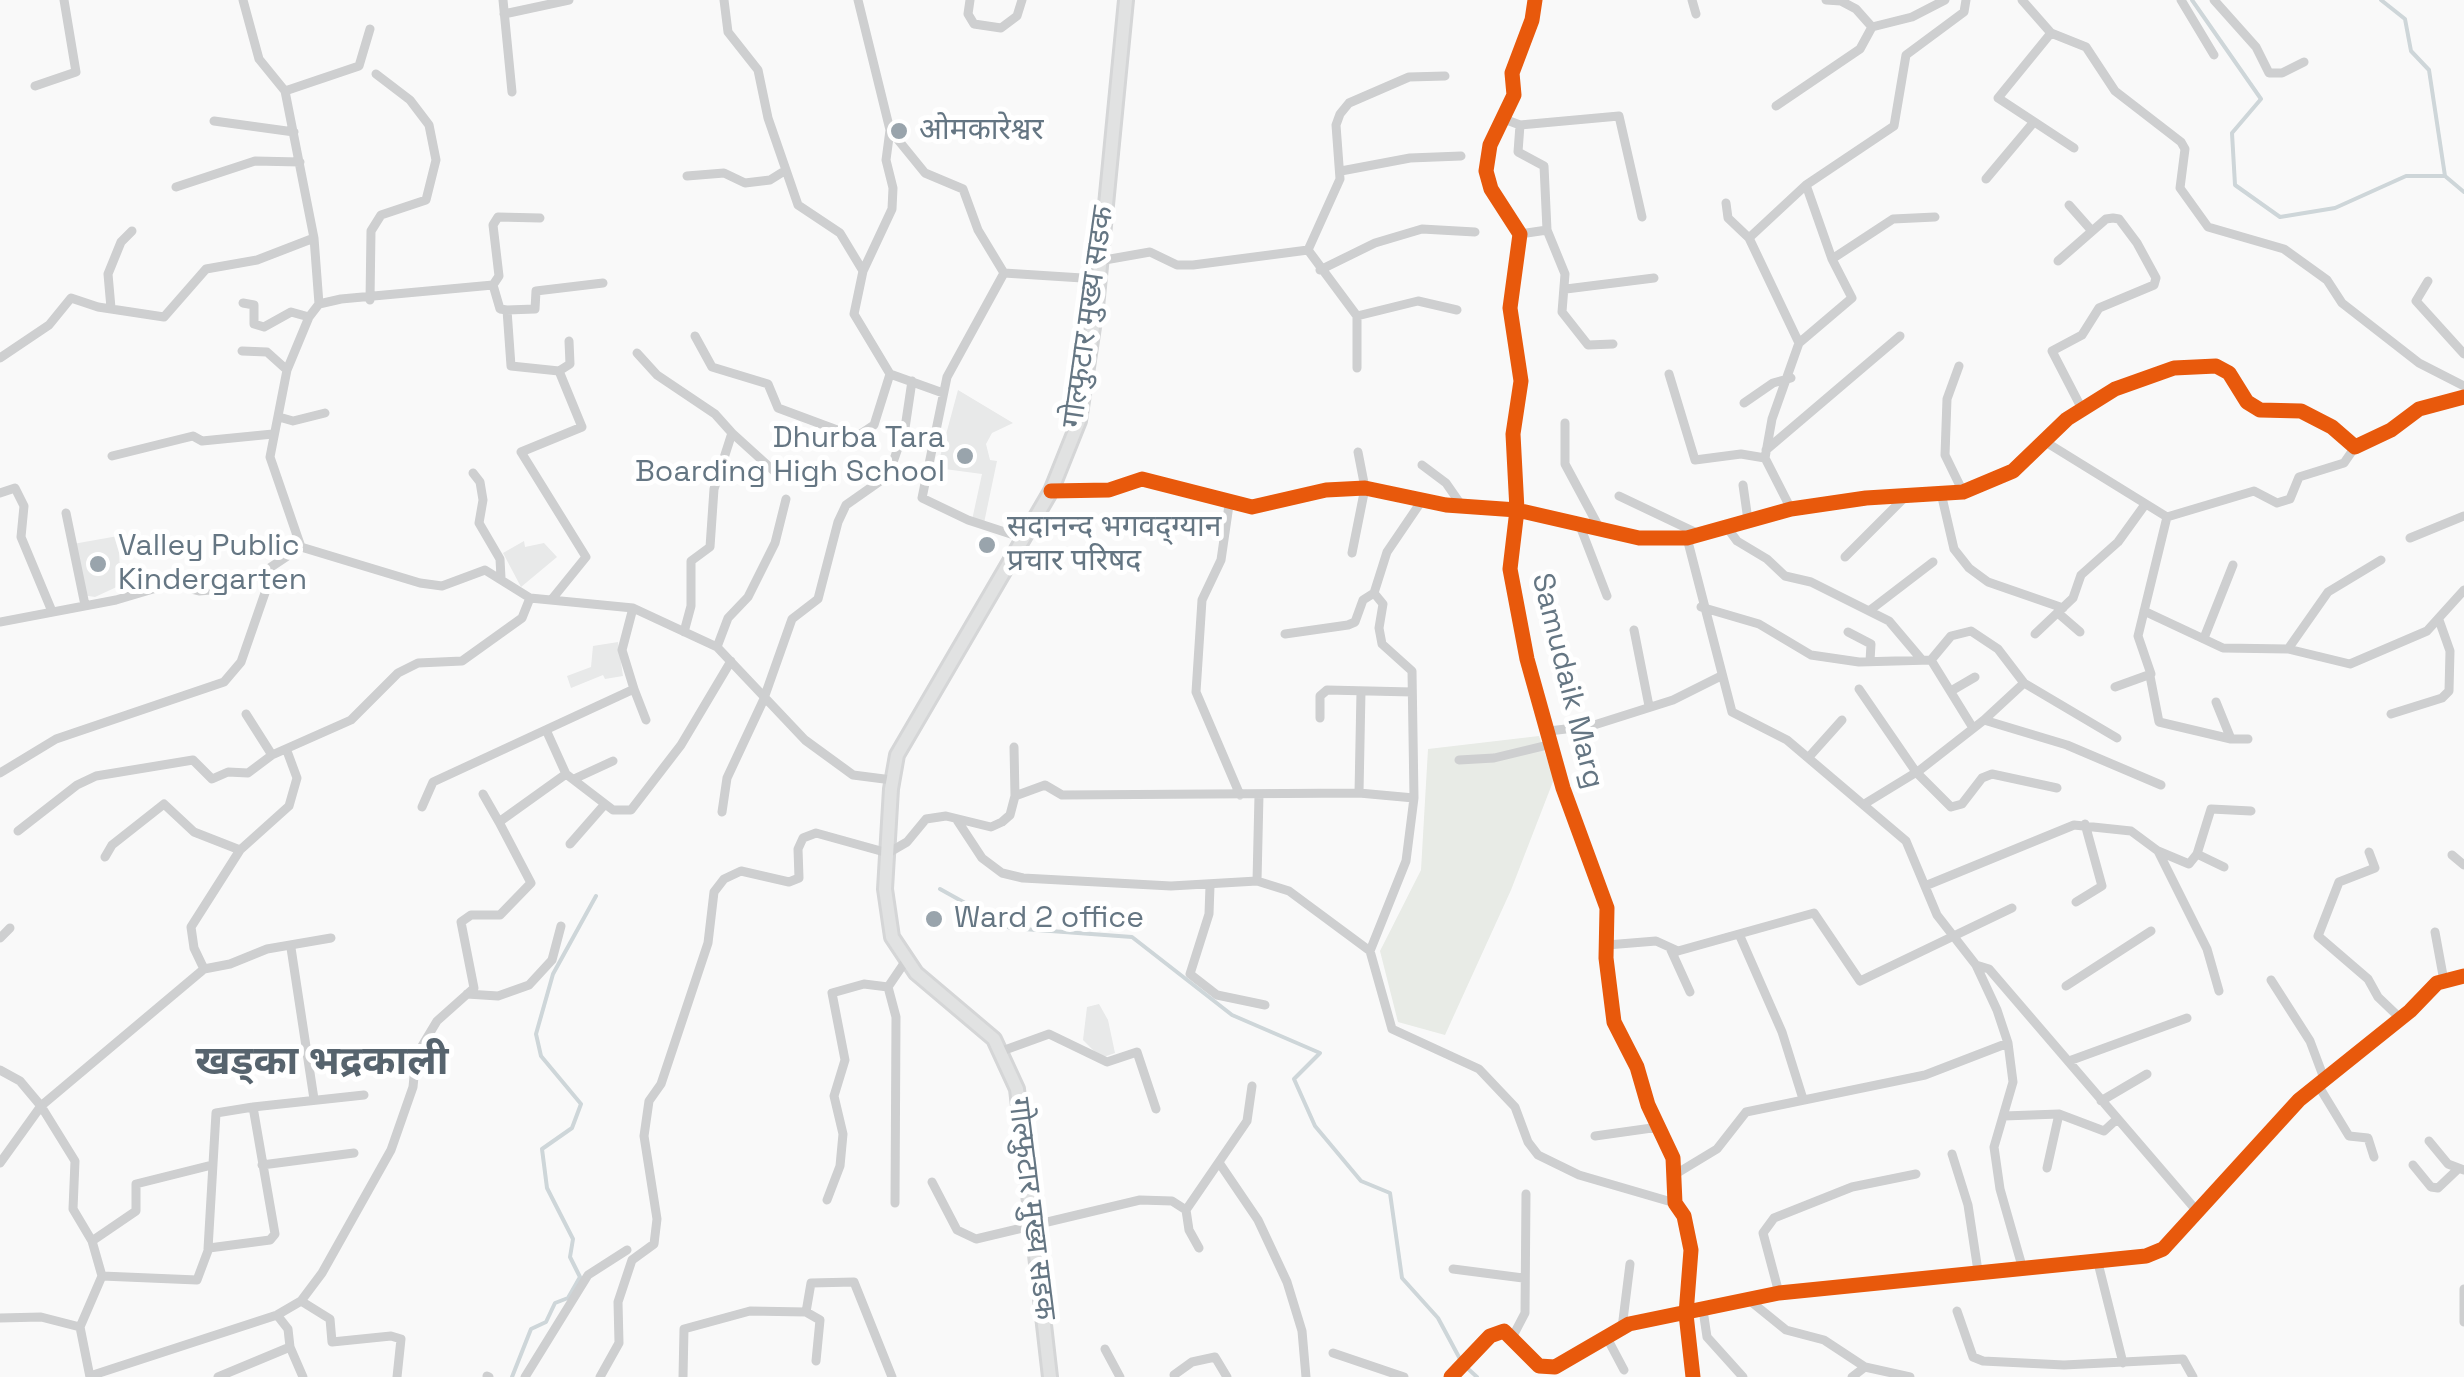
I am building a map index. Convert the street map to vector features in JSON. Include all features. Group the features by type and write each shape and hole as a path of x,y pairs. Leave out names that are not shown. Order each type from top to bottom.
{"main road":[{"name":"गोल्फुटार मुख्य सडक","path":"1050,1377 1017,1089 1002,1051 916,973 892,937 885,889 892,780 898,755 1051,491 1079,421 1098,280 1126,0"}],"street":[{"path":"35,86 76,72 64,0"},
{"path":"242,0 259,59 285,91 314,238 319,304 309,317 288,370 272,434 271,462 290,505 301,547"},
{"path":"503,0 512,92"},
{"path":"504,14 569,0"},
{"path":"724,0 728,32 758,70 768,118 798,205 840,233 862,272"},
{"path":"858,0 890,130 886,160 894,188 892,209 862,272 854,314 890,374 943,392"},
{"path":"970,0 968,14 974,24 1001,28 1018,16 1022,0"},
{"path":"1535,0 1532,20 1512,74 1514,95 1490,145 1486,171 1491,189 1520,234 1547,230"},
{"path":"1692,0 1696,14"},
{"path":"1826,0 1841,1 1856,9 1872,27"},
{"path":"1776,106 1860,49 1872,27 1912,18 1944,0"},
{"path":"1748,238 1806,185 1894,126 1906,55 1964,12 1966,0"},
{"path":"2022,0 2051,34 2086,48 2115,91 2181,142 2185,149 2180,188 2208,227 2284,249 2327,280 2342,303 2419,362 2464,386"},
{"path":"2181,0 2214,55"},
{"path":"2214,0 2256,47 2269,73 2282,73 2304,62"},
{"path":"2227,0 2230,15"},
{"path":"285,91 359,66 370,29"},
{"path":"2051,34 1998,95 2000,101 2074,148"},
{"path":"370,300 370,231 381,215 426,200 436,160 429,125 410,100 376,74"},
{"path":"1099,261 1150,252 1177,265 1193,266 1308,250 1316,240 1341,171 1336,125 1350,103 1409,77 1445,76"},
{"path":"1504,119 1520,126 1619,116 1642,217"},
{"path":"214,121 294,132"},
{"path":"1986,179 2033,123"},
{"path":"1520,126 1518,152 1544,166 1547,230 1561,258 1566,288 1562,312 1588,345 1613,344"},
{"path":"890,130 925,173 963,189 978,230 1004,273"},
{"path":"1341,171 1410,158 1461,156"},
{"path":"176,187 255,162 300,162"},
{"path":"687,176 724,173 745,183 770,180 786,170"},
{"path":"1791,510 1765,454 1780,397 1800,343 1852,298 1832,259 1806,185"},
{"path":"1726,203 1728,218 1748,238 1800,343"},
{"path":"2069,205 2092,231"},
{"path":"540,218 498,216 494,238 499,276 494,285 500,309 535,309 536,291 604,283"},
{"path":"1832,259 1892,220 1935,217"},
{"path":"2058,261 2106,219 2119,219 2156,282 2099,308 2082,335 2052,351 2082,408"},
{"path":"1320,270 1374,244 1422,229 1475,232"},
{"path":"111,308 108,274 121,242 132,231"},
{"name":"Samudaik Marg","path":"1520,234 1510,308 1521,381 1513,434 1517,510 1510,569 1526,659 1562,788 1607,908 1606,945 1614,1022 1638,1067 1672,1158 1675,1203 1684,1216 1691,1250 1686,1314 1693,1377"},
{"path":"0,358 50,325 65,300 77,298 164,317 206,269 256,260 314,238"},
{"path":"1308,250 1358,316 1357,368"},
{"path":"1004,273 1098,280"},
{"path":"1004,273 947,377 922,498 968,520 1023,538"},
{"path":"1566,288 1654,278"},
{"path":"2428,281 2416,301 2464,354"},
{"path":"319,304 494,285"},
{"path":"1358,316 1418,301 1457,310"},
{"path":"244,303 254,305 254,324 264,327 292,312 309,317"},
{"path":"507,310 511,366 559,371 570,364 584,364"},
{"path":"695,336 712,368 768,384 778,408 856,438 874,425 890,374"},
{"path":"1669,374 1695,460 1765,454 1900,336"},
{"path":"2447,337 2464,340"},
{"path":"569,341 570,364"},
{"path":"242,351 267,352 288,370"},
{"path":"637,353 657,376 715,414 775,472"},
{"path":"1051,491 1109,490 1142,479 1210,493 1229,505 1252,507 1326,490 1365,488 1462,506 1517,510 1601,531 1687,538 1791,510 1963,492 2013,471 2082,408 2152,374 2201,364 2229,373 2247,402 2260,410 2301,411 2332,427 2356,447"},
{"path":"1959,366 1947,398 1945,455 1963,492"},
{"path":"552,600 586,557 520,452 582,427 559,371"},
{"path":"1744,403 1773,383 1790,378"},
{"path":"722,812 726,778 763,700 792,618 818,599 838,522 846,506 883,479 892,464 905,428 912,381"},
{"path":"2044,441 2167,517 2254,491 2277,503 2290,499 2299,477 2344,463 2356,447 2392,430 2419,409 2464,397"},
{"path":"279,417 293,421 326,414"},
{"path":"1565,423 1565,464 1601,531"},
{"path":"684,632 691,606 690,561 710,546 714,489 732,433"},
{"path":"112,456 192,436 202,441 272,434"},
{"path":"1352,552 1365,488 1358,452"},
{"path":"1422,465 1446,483 1462,506"},
{"path":"473,474 480,482 479,523 500,559 501,578"},
{"path":"1743,485 1748,520"},
{"path":"0,494 15,488 24,506 21,538 52,609"},
{"path":"1940,493 1954,549 1969,568 1988,582 2060,610 2080,632"},
{"path":"1845,557 1907,495"},
{"path":"1618,496 1699,534"},
{"path":"717,647 728,618 748,597 775,543 786,499"},
{"path":"1285,634 1355,622 1363,600 1374,592 1387,552 1423,499"},
{"path":"1229,505 1221,560 1202,600 1196,692 1240,795"},
{"path":"2035,634 2073,598 2081,575 2118,542 2144,506"},
{"path":"66,513 85,606"},
{"path":"2410,538 2464,516"},
{"path":"2167,517 2138,636 2159,722 2231,739 2248,739"},
{"path":"1580,526 1607,596"},
{"path":"1726,526 1737,541 1785,576 1810,582 1898,628 1951,691 1972,728"},
{"path":"1687,538 1701,606 1735,715 1787,740 1866,803 1906,842 1938,915 1976,965 2008,1043 2013,1082 1994,1147 2000,1190 2022,1266"},
{"path":"0,622 170,584 199,591 222,590 264,571 301,547 442,586 485,570 530,598 633,608 717,647 763,700 805,740 853,775 892,780"},
{"path":"2288,649 2328,592 2381,560"},
{"path":"1869,611 1932,562"},
{"path":"2204,638 2233,565"},
{"path":"0,772 56,739 224,682 240,662 266,590 264,571"},
{"path":"2144,611 2223,648 2288,649 2350,664 2427,631 2464,590"},
{"path":"1370,951 1406,860 1414,798 1412,671 1382,644 1378,628 1382,604 1374,592"},
{"path":"18,831 77,785 96,776 193,760 212,778 228,772 238,776 272,755 352,720 387,682 408,668 418,663 462,660 522,618 530,598"},
{"path":"1701,606 1759,624 1811,655 1870,661 1926,660 1950,636 1971,630 1998,649 2024,683 2117,738"},
{"path":"633,608 622,650 646,720"},
{"path":"2391,714 2442,698 2449,691 2450,651 2440,620"},
{"path":"1634,630 1649,706"},
{"path":"1848,632 1871,644 1870,661"},
{"path":"548,732 570,776 606,804 622,813 630,810 682,745 731,660"},
{"path":"1549,731 1591,726 1674,700 1720,676"},
{"path":"2115,687 2150,676"},
{"path":"1951,691 1976,677"},
{"path":"1866,803 1916,772 1984,720 2024,683"},
{"path":"422,807 433,782 634,689"},
{"path":"1859,689 1916,772 1954,808 1962,804 1982,778 1992,774 2057,788"},
{"path":"1359,793 1361,691"},
{"path":"1320,718 1323,692 1412,692"},
{"path":"2216,702 2231,739"},
{"path":"246,714 272,755"},
{"path":"1808,758 1842,720"},
{"path":"1984,720 2018,734 2068,745 2160,785"},
{"path":"1459,760 1494,758 1552,744"},
{"path":"600,1377 619,1342 618,1302 632,1260 654,1244 657,1219 644,1136 648,1101 661,1084 708,943 714,892 724,878 742,871 789,882 799,878 798,849 803,838 816,834 888,852 907,842 926,819 957,820 991,828 1010,815 1014,747"},
{"path":"204,968 194,948 191,927 240,850 290,806 297,778 287,751"},
{"path":"499,822 570,776 614,761"},
{"path":"1014,796 1045,784 1062,795 1359,793 1414,798"},
{"path":"0,1070 20,1081 42,1106 75,1161 72,1209 92,1241 102,1276 80,1327 90,1377 277,1315 301,1301 322,1274 391,1150 413,1088 416,1056 437,1021 474,988 462,922 471,915 500,915 531,883 483,794"},
{"path":"1257,881 1259,795"},
{"path":"105,857 112,846 164,804 194,832 240,850"},
{"path":"570,844 606,804"},
{"path":"1925,886 1998,859 2024,843 2085,824 2130,831 2185,864 2198,854 2211,809 2251,812"},
{"path":"957,820 982,858 1002,873 1049,881 1210,886 1257,881 1289,890 1370,951 1392,1029 1479,1069 1516,1106 1528,1142 1538,1155 1579,1175 1675,1203"},
{"path":"2076,902 2102,886 2085,824"},
{"path":"2158,851 2207,948 2219,990"},
{"path":"2368,852 2375,868 2340,882 2318,936 2368,979 2378,997 2401,1018"},
{"path":"2198,854 2224,866"},
{"path":"2452,855 2464,866"},
{"path":"1210,886 1208,914 1190,974 1217,994 1265,1005"},
{"path":"1606,945 1656,941 1678,951 1814,913 1860,981 1958,938 2012,908"},
{"path":"467,994 498,996 529,985 552,960 561,926"},
{"path":"0,938 10,928"},
{"path":"2066,986 2151,931"},
{"path":"2435,932 2444,981"},
{"path":"1739,934 1782,1032 1803,1099"},
{"path":"0,1163 42,1106 204,968 230,964 267,949 291,948 331,938"},
{"path":"1669,946 1690,992"},
{"path":"291,948 314,1099"},
{"path":"895,1202 896,1017 888,987 907,959"},
{"path":"1976,965 1989,969 2196,1210"},
{"path":"1456,1375 1490,1336 1504,1331 1513,1336 1523,1355 1558,1372 1622,1328 1779,1293 2022,1266 2098,1263 2163,1248 2264,1134 2444,981 2464,976"},
{"path":"2271,980 2310,1041 2321,1083 2349,1136 2368,1138 2374,1158"},
{"path":"826,1200 840,1166 843,1134 834,1096 844,1060 832,993 864,984 888,987"},
{"path":"2069,1061 2188,1018"},
{"path":"1002,1051 1049,1034 1107,1062 1137,1052 1156,1109"},
{"path":"1674,1176 1716,1149 1746,1112 1925,1075 2008,1043"},
{"path":"2102,1101 2147,1074"},
{"path":"1198,1248 1189,1230 1186,1210 1247,1121 1252,1086"},
{"path":"102,1276 197,1280 208,1249 216,1113 364,1095"},
{"path":"208,1249 273,1238 253,1107"},
{"path":"2004,1116 2059,1114 2104,1131 2117,1119"},
{"path":"2047,1168 2059,1114"},
{"path":"1595,1136 1659,1127"},
{"path":"2413,1165 2431,1187 2438,1188 2461,1170 2430,1141"},
{"path":"262,1166 354,1154"},
{"path":"1952,1154 1968,1205 1978,1271"},
{"path":"1220,1164 1258,1220 1286,1282 1302,1331 1306,1377"},
{"path":"92,1241 136,1210 136,1184 212,1165"},
{"path":"1779,1293 1763,1233 1774,1218 1852,1186 1916,1174"},
{"path":"932,1182 957,1230 966,1238 1140,1200 1172,1201 1186,1210"},
{"path":"1513,1336 1524,1313 1526,1194"},
{"path":"525,1377 588,1275 627,1250"},
{"path":"2098,1263 2122,1363"},
{"path":"1622,1328 1630,1264"},
{"path":"1453,1268 1523,1278"},
{"path":"806,1312 811,1283 854,1282 892,1377"},
{"path":"2464,1289 2464,1322"},
{"path":"1749,1300 1786,1330 1824,1340 1865,1367 1910,1377"},
{"path":"301,1301 330,1319 332,1342 391,1336 401,1339 396,1377"},
{"path":"1702,1310 1707,1337 1743,1377"},
{"path":"683,1377 683,1338 690,1324 750,1311 806,1312 821,1323 816,1360"},
{"path":"1957,1312 1973,1357 2064,1365 2183,1360 2193,1377"},
{"path":"277,1315 288,1329 290,1347 303,1377"},
{"path":"0,1318 41,1317 80,1327"},
{"path":"1606,1336 1624,1370"},
{"path":"218,1377 290,1347"},
{"path":"1104,1349 1120,1377"},
{"path":"1333,1353 1404,1377"},
{"path":"1174,1375 1192,1362 1215,1357 1227,1377"},
{"path":"2063,1377 2064,1365"},
{"path":"1852,1377 1865,1367"}],"shaded area":[{"name":"Dhurba Tara Boarding High School","path":"958,390 1013,423 992,433 986,444 990,460 997,461 984,523 972,520 982,474 937,468"},
{"name":"Valley Public Kindergarten","path":"118,536 121,585 95,597 82,595 73,544"},
{"path":"524,541 525,547 544,543 557,557 521,587 503,553"},
{"path":"618,642 623,676 605,679 603,675 571,688 567,676 591,667 593,646"},
{"path":"1539,736 1554,779 1511,890 1445,1035 1398,1022 1380,951 1421,870 1428,749"},
{"path":"1099,1004 1108,1020 1115,1053 1101,1058 1083,1040 1087,1007"}],"waterway":[{"path":"2192,0 2261,99 2232,133 2235,185 2280,217 2335,208 2406,176 2445,176"},
{"path":"2381,0 2405,19 2411,51 2429,70 2445,176 2464,192"},
{"path":"940,889 1010,928 1132,937 1232,1015 1320,1053 1294,1079 1315,1126 1361,1181 1390,1193 1402,1278 1438,1318 1460,1359"},
{"path":"512,1377 531,1329 546,1322 555,1303 568,1298 580,1277 570,1257 573,1239 547,1188 542,1149 572,1128 581,1104 541,1056 536,1034 553,974 596,896"},
{"path":"1466,1367 1477,1377"}],"cycle path":[{"path":"1535,0 1532,20 1512,73 1514,95 1490,145 1486,171 1491,189 1520,234 1510,308 1521,381 1513,434 1517,510 1510,569 1527,659 1563,788 1607,908 1606,958 1614,1022 1637,1067 1648,1105 1673,1158 1675,1203 1684,1216 1691,1250 1686,1314 1693,1377"},
{"path":"1051,491 1109,490 1142,479 1252,507 1326,490 1365,488 1446,505 1517,510 1639,538 1687,538 1791,509 1866,498 1963,492 2013,471 2067,419 2115,389 2174,368 2216,366 2229,373 2247,402 2260,410 2301,411 2332,427 2355,447 2391,430 2419,409 2464,397"},
{"path":"1451,1377 1490,1336 1504,1331 1539,1366 1555,1367 1629,1324 1779,1293 2146,1256 2163,1249 2299,1100 2410,1011 2437,983 2464,976"}],"place":[{"name":"ओमकारेश्वर","path":"899,131"},
{"name":"Dhurba Tara Boarding High School","path":"965,456"},
{"name":"सदानन्द भगवद्ग्यान प्रचार परिषद","path":"987,545"},
{"name":"Valley Public Kindergarten","path":"98,564"},
{"name":"Ward 2 office","path":"934,919"}],"district":[{"name":"खड्का भद्रकाली","path":"322,1063"}]}
